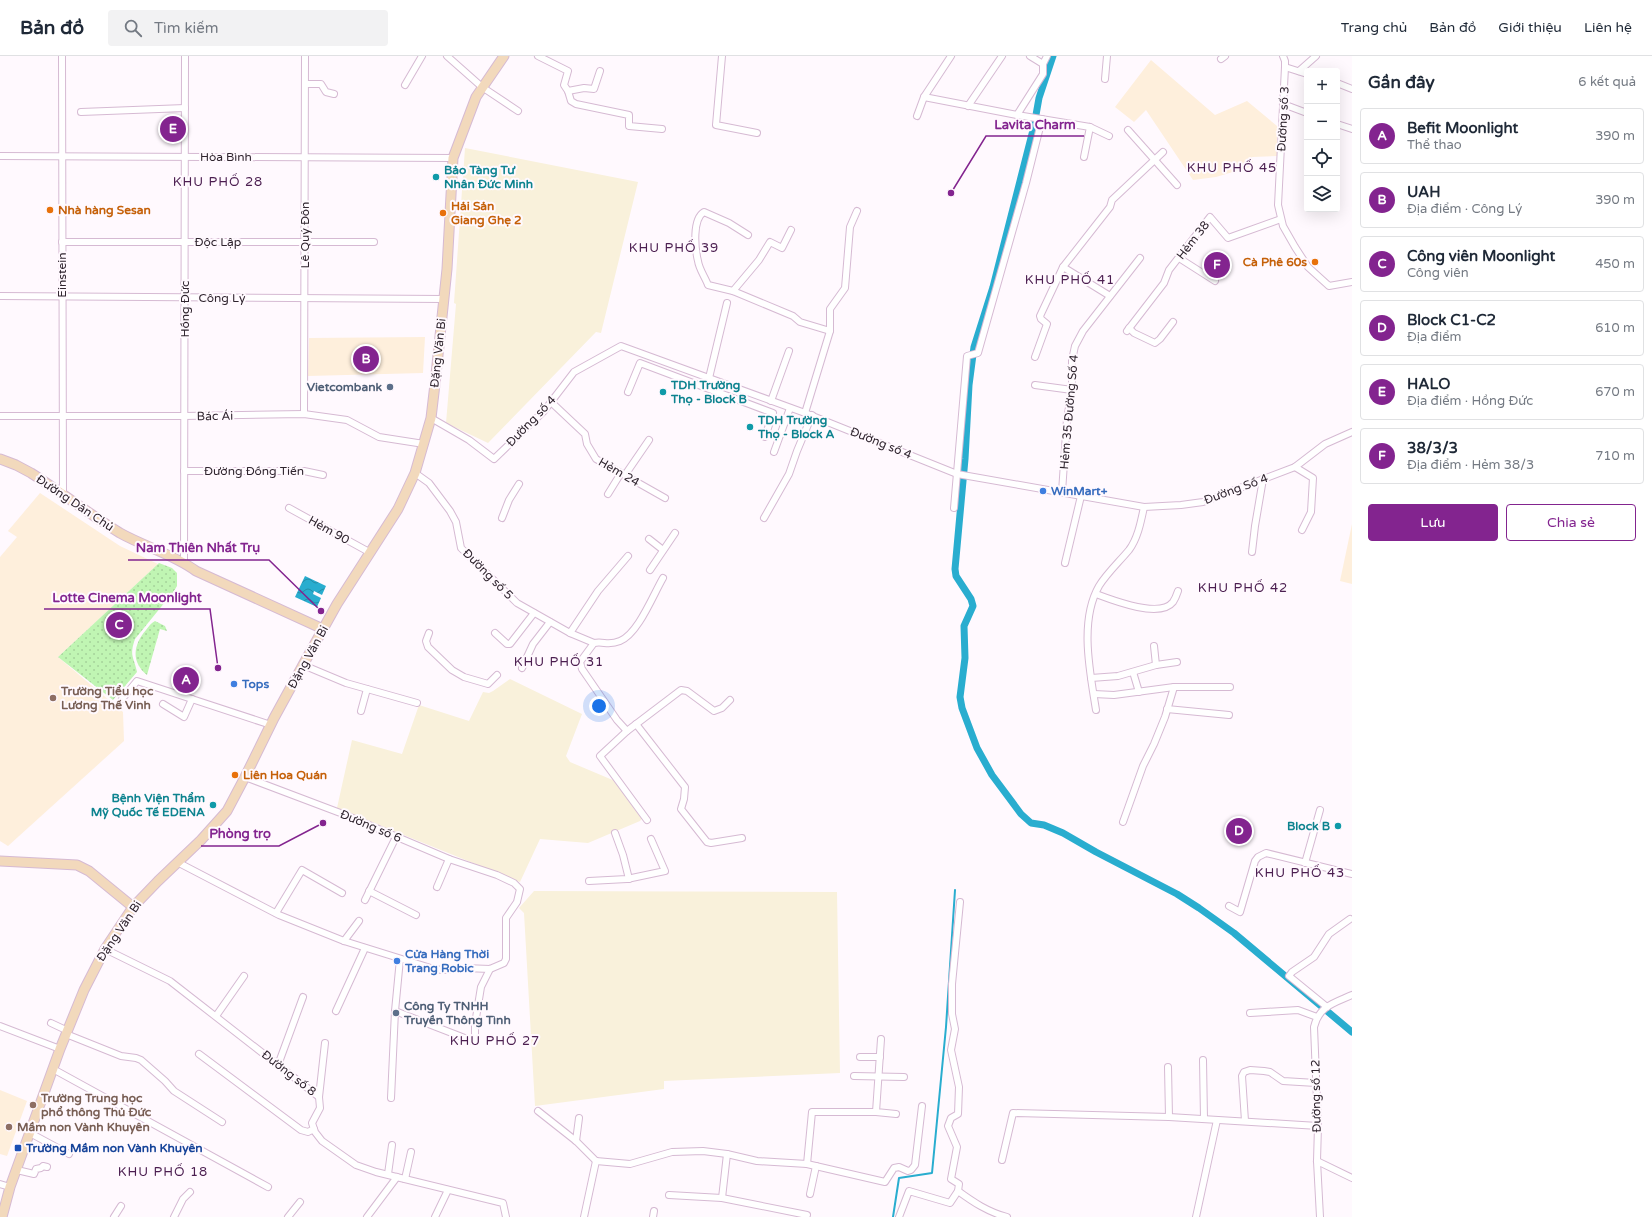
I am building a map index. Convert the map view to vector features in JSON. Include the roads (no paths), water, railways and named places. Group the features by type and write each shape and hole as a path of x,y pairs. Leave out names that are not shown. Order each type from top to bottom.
{"main road":[{"name":"Đặng Văn Bi","path":"2,1217 10,1187 60,1049 84,990 105,949 134,907 158,881 179,863 227,810 323,629 369,552 398,508 415,473 431,418 444,299 453,158 476,97 504,56"},
{"name":"Đường Dân Chủ","path":"0,460 16,465 62,493 119,532 139,543 184,562 196,571 323,629"},
{"path":"0,860 77,865 89,870 134,907"}],"street":[{"name":"Einstein","path":"62,56 62,493"},
{"name":"Hồng Đức","path":"184,562 186,56"},
{"name":"Lê Quý Đôn","path":"304,414 305,56"},
{"path":"405,85 422,56"},
{"path":"447,56 482,87 518,110"},
{"path":"538,56 568,71 564,85 568,91 571,101 576,104 629,115 629,126 662,129"},
{"path":"722,56 716,125 757,133"},
{"path":"917,116 924,97 951,56"},
{"path":"968,106 1002,56"},
{"path":"1030,56 1043,64"},
{"path":"1017,115 1044,74 1043,64 1047,56"},
{"path":"1104,79 1108,56"},
{"name":"Đường số 3","path":"1283,56 1285,67 1278,205 1281,219 1287,233 1308,267 1330,286 1352,282"},
{"path":"1299,71 1316,56"},
{"path":"1285,67 1304,73"},
{"path":"568,91 584,88 594,89 600,71"},
{"path":"305,84 321,84 326,92 334,94"},
{"path":"1340,84 1351,87"},
{"path":"924,97 1090,127 1109,136"},
{"path":"1283,104 1304,112"},
{"path":"81,112 185,108"},
{"path":"954,508 968,356 978,353 1026,183 1042,119"},
{"path":"1340,125 1352,129"},
{"path":"1084,157 1090,127"},
{"path":"1128,130 1177,185"},
{"path":"1035,357 1047,324 1040,320 1040,316 1063,267 1110,207 1112,200 1163,152"},
{"name":"Hòa Bình","path":"0,156 453,158"},
{"path":"805,413 830,331 830,308 844,288 850,227 857,211"},
{"path":"748,236 730,223 704,212 700,214 696,225 698,262 708,285 733,291 793,316 800,322 830,331"},
{"name":"Hẻm 38","path":"1173,322 1155,343 1128,330 1164,283 1169,270 1210,217 1228,238 1281,219"},
{"path":"733,291 759,260 770,242 782,248 791,230"},
{"name":"Độc Lập","path":"62,242 374,242"},
{"name":"Hẻm 35 Đường Số 4","path":"1062,492 1067,419 1072,390 1072,360 1075,346 1083,331 1140,258"},
{"path":"1179,258 1215,281"},
{"path":"1063,267 1110,296"},
{"name":"Công Lý","path":"0,296 444,299"},
{"path":"709,378 727,303"},
{"name":"Đường số 4","path":"431,418 470,440 494,459 544,411 574,372 621,346 805,413 957,474 1062,492"},
{"path":"771,401 789,351"},
{"path":"628,392 640,363 773,413 765,437"},
{"path":"663,372 665,363"},
{"path":"1034,385 1072,390"},
{"name":"Hẻm 24","path":"551,402 585,434 587,444 596,459 665,498"},
{"path":"774,452 790,408"},
{"name":"Bác Ái","path":"0,416 184,416 304,414 347,420 379,437 424,444"},
{"path":"764,518 789,474 812,416"},
{"name":"Đường Số 4","path":"1062,492 1144,507 1203,502 1295,467 1325,444 1352,432"},
{"path":"608,494 649,440"},
{"path":"1295,467 1313,478 1311,512 1302,530"},
{"name":"Đường Đồng Tiến","path":"184,472 309,471 323,475"},
{"name":"Đường số 5","path":"415,473 429,483 450,511 456,522 461,548 517,603 570,633 594,643"},
{"path":"1252,552 1263,479"},
{"path":"502,518 509,500 519,484"},
{"path":"1065,564 1081,496"},
{"path":"1096,710 1088,664 1092,602 1100,585 1130,549 1138,533 1144,507"},
{"name":"Hẻm 90","path":"289,508 369,552"},
{"path":"650,570 675,532"},
{"path":"649,540 663,550"},
{"path":"570,633 598,591 628,556"},
{"path":"627,731 617,720 582,669 580,662 594,643 600,642 607,645 620,641 628,636 636,626 663,578"},
{"path":"1096,594 1122,603 1152,610 1170,605 1178,591"},
{"path":"495,633 507,644 510,644 534,613"},
{"path":"522,668 533,644 550,622"},
{"path":"429,633 426,641 428,647 452,670 464,678 488,684 497,676"},
{"path":"1154,646 1156,665"},
{"path":"1091,678 1118,676 1156,665 1177,662"},
{"path":"303,665 346,683 417,703"},
{"path":"1133,672 1139,692"},
{"path":"122,699 137,682 271,725"},
{"path":"1094,694 1114,695 1174,687 1230,687"},
{"path":"1123,822 1143,766 1154,744 1174,687"},
{"path":"361,711 367,689"},
{"path":"647,820 600,756 627,731 683,690 687,691 714,711 722,708 730,700"},
{"path":"163,704 184,717 192,699"},
{"path":"1167,709 1229,714"},
{"path":"636,724 685,787 681,809 708,842 711,843 742,838"},
{"name":"Đường số 6","path":"245,777 343,814 449,859 497,875 514,883 520,889 517,902 506,918 506,959 504,963 490,969"},
{"path":"1305,863 1320,810"},
{"path":"615,833 624,855 629,879"},
{"path":"365,900 396,837"},
{"path":"589,881 629,879 665,871 652,839"},
{"path":"1229,906 1240,912 1255,861 1262,854 1266,853 1352,874"},
{"path":"437,887 449,859"},
{"path":"179,863 276,913 344,941 400,959 443,970 464,968 490,969 481,987 475,1024 475,1042 395,1011"},
{"path":"276,913 302,870 342,893"},
{"path":"369,891 416,915"},
{"path":"899,1217 909,1191 950,1203 958,1191 959,1184 951,1179 957,1147 948,1126 951,1118 958,1114 959,1087 951,1050 955,1029 952,1014 952,984 960,902"},
{"path":"1326,1007 1290,978 1289,974 1314,957 1329,934 1350,919"},
{"path":"344,941 359,921"},
{"path":"336,1011 365,948"},
{"name":"Đường số 8","path":"105,949 170,981 319,1097 320,1108 312,1123 314,1129"},
{"path":"391,1098 395,1011 400,959"},
{"path":"216,1016 244,976"},
{"path":"1250,1012 1298,1010 1317,1017 1326,1007 1352,995"},
{"path":"278,1065 302,997"},
{"name":"Đường số 12","path":"1317,1017 1314,1027 1318,1126 1317,1161 1320,1217"},
{"path":"52,1023 67,1032 121,1056 141,1060 174,1091 222,1122"},
{"path":"0,1026 60,1049"},
{"path":"876,1112 881,1039"},
{"path":"319,1097 325,1043"},
{"path":"200,1054 301,1130 308,1132 314,1129 322,1141 356,1165 376,1172 503,1203 506,1216"},
{"path":"860,1057 880,1057"},
{"path":"1203,1060 1204,1119"},
{"path":"1168,1067 1169,1117"},
{"path":"53,1069 268,1187"},
{"path":"1244,1121 1242,1076 1244,1072 1270,1072 1283,1081 1316,1084"},
{"path":"854,1076 904,1077"},
{"path":"538,1111 576,1142 596,1161 630,1164 672,1152 702,1152 726,1154 757,1161 807,1164 885,1182 894,1168 899,1166 908,1171 915,1165 922,1106"},
{"path":"807,1164 812,1112 876,1112 896,1114"},
{"path":"1002,1160 1012,1113 1169,1117 1318,1126"},
{"path":"576,1142 579,1118"},
{"path":"1196,1217 1217,1120"},
{"path":"30,1133 69,1154"},
{"path":"388,1174 392,1146"},
{"path":"406,1179 412,1152"},
{"path":"722,1198 726,1154"},
{"path":"584,1217 596,1161"},
{"path":"1317,1161 1352,1178"},
{"path":"17,1170 34,1174 36,1170 43,1166 47,1167"},
{"path":"810,1194 816,1166"},
{"path":"367,1217 397,1177"},
{"path":"0,1184 10,1187"},
{"path":"435,1217 448,1190"},
{"path":"958,1191 972,1202 994,1214 1007,1217"},
{"path":"174,1217 183,1199 190,1192"},
{"path":"669,1195 722,1198 807,1215"},
{"path":"288,1217 300,1202"},
{"path":"114,1217 121,1206"}],"water":[{"path":"305,576 326,586 322,595 314,591 313,594 321,598 317,607 295,597"}],"waterway":[{"path":"1053,56 1039,98 1034,126 993,287 974,347 969,385 965,459 955,569 956,576 971,599 973,606 964,626 965,658 960,697 962,708 977,748 992,775 1021,814 1031,823 1044,825 1063,833 1177,894 1199,908 1234,933 1352,1032"},
{"path":"893,1217 899,1178 932,1173 946,1027 955,890"}],"place":[{"name":"HALO","path":"173,129"},
{"name":"Bảo Tàng Tư Nhân Đức Minh","path":"436,177"},
{"name":"Lavita Charm","path":"951,193"},
{"name":"Nhà hàng Sesan","path":"50,210"},
{"name":"Hải Sản Giang Ghẹ 2","path":"443,213"},
{"name":"Cà Phê 60s","path":"1315,262"},
{"name":"38/3/3","path":"1217,265"},
{"name":"UAH","path":"366,359"},
{"name":"Vietcombank","path":"390,387"},
{"name":"TDH Trường Thọ - Block B","path":"663,392"},
{"name":"TDH Trường Thọ - Block A","path":"750,427"},
{"name":"WinMart+","path":"1043,491"},
{"name":"Nam Thiên Nhất Trụ","path":"321,611"},
{"name":"Công viên Moonlight","path":"119,625"},
{"name":"Lotte Cinema Moonlight","path":"218,668"},
{"name":"Befit Moonlight","path":"186,680"},
{"name":"Tops","path":"234,684"},
{"name":"Trường Tiểu học Lương Thế Vinh","path":"53,698"},
{"name":"Liên Hoa Quán","path":"235,775"},
{"name":"Bệnh Viện Thẩm Mỹ Quốc Tế EDENA","path":"213,805"},
{"name":"Phòng trọ","path":"323,823"},
{"name":"Block B","path":"1338,826"},
{"name":"Block C1-C2","path":"1239,831"},
{"name":"Cửa Hàng Thời Trang Robic","path":"397,961"},
{"name":"Công Ty TNHH Truyền Thông Tình","path":"396,1013"},
{"name":"Trường Trung học phổ thông Thủ Đức","path":"33,1105"},
{"name":"Mầm non Vành Khuyên","path":"9,1127"},
{"name":"Trường Mầm non Vành Khuyên","path":"18,1148"}],"district":[{"name":"KHU PHỐ 45","path":"1232,168"},
{"name":"KHU PHỐ 28","path":"218,182"},
{"name":"KHU PHỐ 39","path":"674,248"},
{"name":"KHU PHỐ 41","path":"1070,280"},
{"name":"KHU PHỐ 42","path":"1243,588"},
{"name":"KHU PHỐ 31","path":"559,662"},
{"name":"KHU PHỐ 43","path":"1300,873"},
{"name":"KHU PHỐ 27","path":"495,1041"},
{"name":"KHU PHỐ 18","path":"163,1172"}]}
